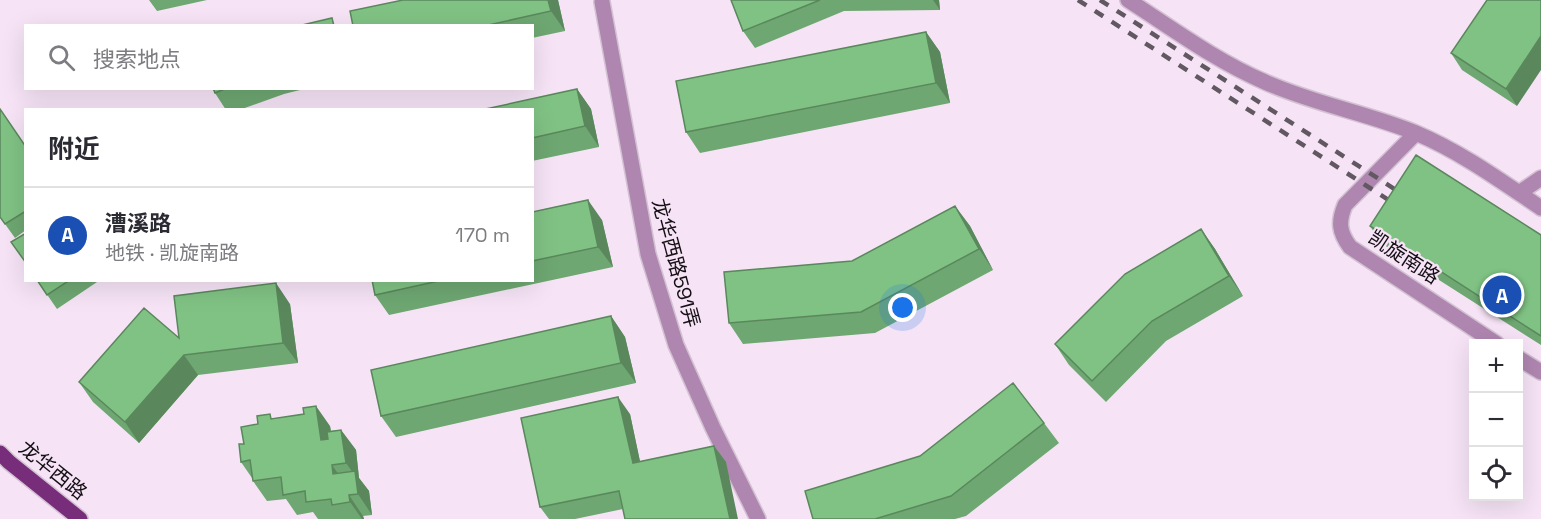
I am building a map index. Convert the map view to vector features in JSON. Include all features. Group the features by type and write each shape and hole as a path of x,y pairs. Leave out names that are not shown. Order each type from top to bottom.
{"main road":[{"name":"龙华西路","path":"0,453 80,519"}],"street":[{"path":"1128,0 1233,67 1266,83 1307,98 1416,133 1474,164 1541,208"},
{"name":"龙华西路591弄","path":"602,2 648,254 654,274 676,345 712,428 758,519"},
{"name":"凯旋南路","path":"1416,133 1345,206 1341,216 1344,238 1350,247 1489,339"},
{"path":"1519,193 1541,178"},
{"path":"1523,360 1541,372"}],"building":[{"path":"403,0 548,0 551,11 493,24 353,24 350,11"},
{"path":"731,0 820,0 743,31"},
{"path":"1487,0 1541,0 1541,36 1506,89 1451,53"},
{"path":"332,18 334,24 306,24"},
{"path":"926,32 936,83 686,132 676,81"},
{"path":"577,89 585,126 534,138 534,108 490,108"},
{"path":"0,109 24,144 24,212 5,224 0,217"},
{"path":"1416,155 1541,235 1541,336 1370,226"},
{"path":"588,200 598,247 534,261 534,212"},
{"path":"955,206 979,249 861,312 729,323 724,272 852,261"},
{"path":"1201,229 1229,276 1152,321 1092,381 1055,344 1125,274"},
{"path":"24,234 24,260 11,242"},
{"path":"38,282 67,282 47,295"},
{"path":"372,282 434,282 375,295"},
{"path":"276,283 283,343 184,355 125,422 79,382 144,308 179,338 174,296"},
{"path":"611,316 621,363 381,416 371,370"},
{"path":"1013,383 1044,423 951,496 875,519 813,519 805,491 920,456"},
{"path":"618,397 633,463 714,446 730,519 625,519 619,491 540,507 521,418"},
{"path":"316,406 321,440 328,439 327,432 341,430 346,463 332,465 333,474 355,471 358,494 349,495 350,502 332,505 331,499 306,502 305,491 283,495 281,477 253,481 250,460 241,462 239,444 244,444 241,427 258,424 257,416 270,414 271,419 304,414 303,408"}],"railway":[{"path":"1078,0 1401,208"},
{"path":"1100,0 1407,197"}],"place":[{"name":"漕溪路","path":"1502,295"}]}
